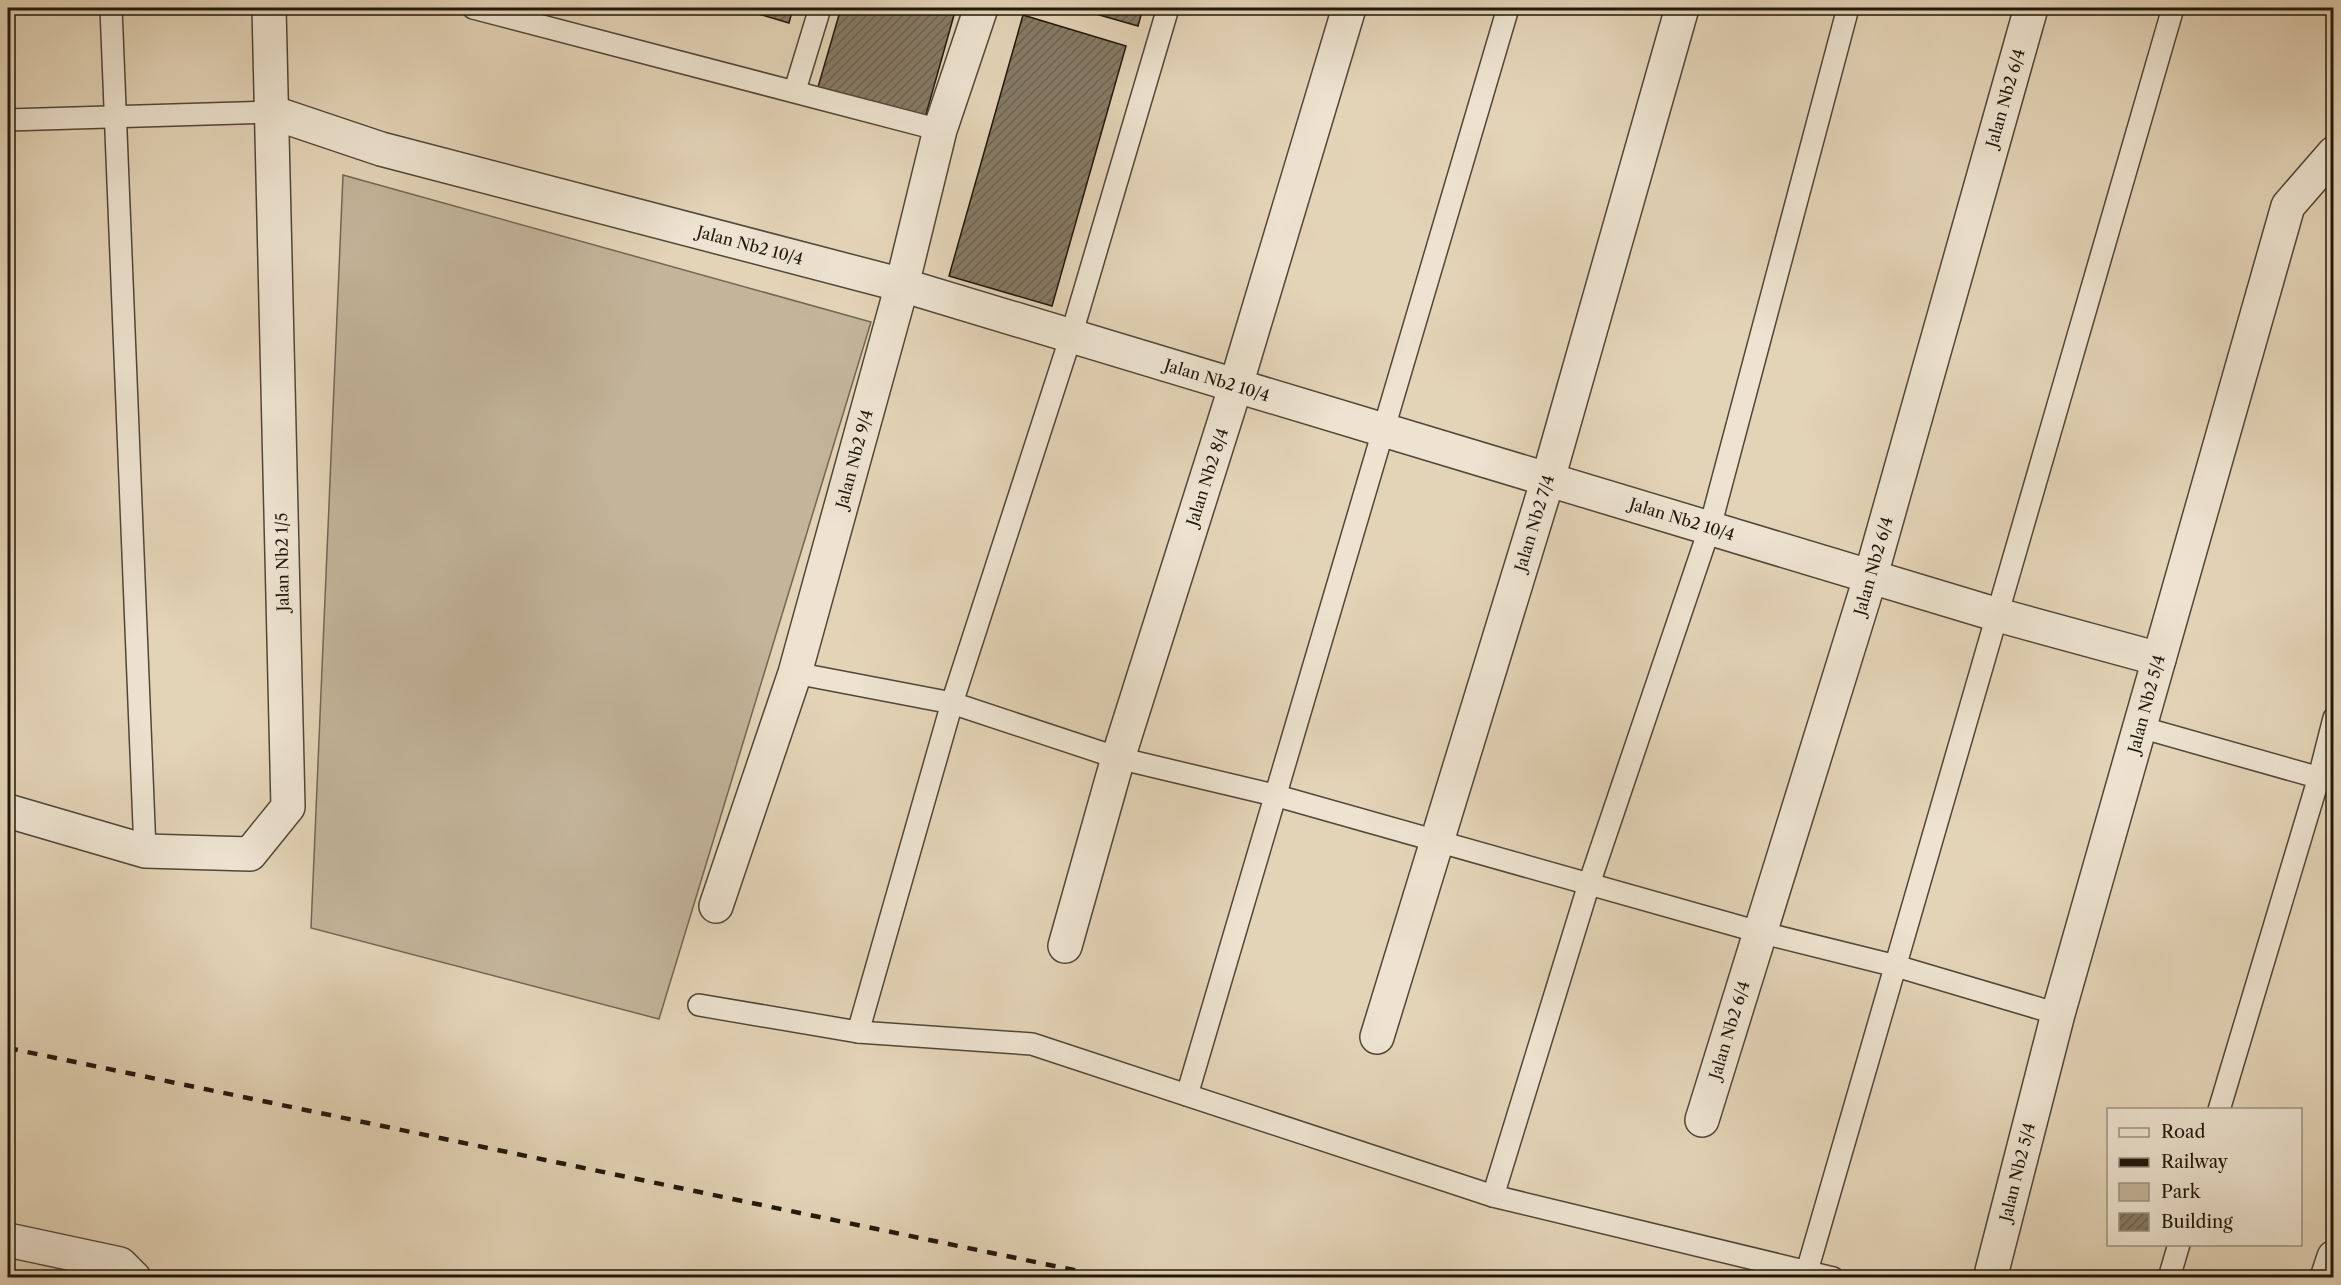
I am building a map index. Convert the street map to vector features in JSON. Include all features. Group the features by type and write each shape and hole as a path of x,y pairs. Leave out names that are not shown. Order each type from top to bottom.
{"street":[{"name":"Jalan Nb2 1/5","path":"8,811 145,852 250,854 288,807 269,8"},
{"name":"Jalan Nb2 9/4","path":"716,906 795,674 902,285 940,130 981,8"},
{"name":"Jalan Nb2 8/4","path":"1065,946 1118,758 1236,385 1349,8"},
{"name":"Jalan Nb2 7/4","path":"1377,1037 1548,478 1682,8"},
{"name":"Jalan Nb2 6/4","path":"1702,1120 1871,575 2031,8"},
{"name":"Jalan Nb2 10/4","path":"271,112 381,149 902,285 1998,615 2159,659"},
{"name":"Jalan Nb2 5/4","path":"1992,1274 2058,1014 2288,206 2334,153"},
{"path":"8,1240 120,1264 134,1278"},
{"path":"2327,1278 2334,1257"}],"lane":[{"path":"111,8 145,852"},
{"path":"473,8 795,90 940,130"},
{"path":"795,90 820,8"},
{"path":"858,1032 952,703 1071,336 1168,8"},
{"path":"1187,1095 1508,8"},
{"path":"1493,1196 1589,884 1710,527 1848,8"},
{"path":"1807,1271 2173,8"},
{"path":"8,120 271,112"},
{"path":"795,674 952,703 1118,758 1274,795 1436,839 1759,932 1896,966 2058,1014"},
{"path":"2221,1108 2326,779 2334,718"},
{"path":"2140,727 2326,779"},
{"path":"699,1005 858,1032 1032,1044 1493,1196 1833,1278"},
{"path":"2169,1278 2179,1246"}],"green space":[{"path":"343,175 871,322 659,1019 311,928"}],"building":[{"path":"738,8 793,8 789,23"},
{"path":"841,8 956,8 923,125 816,94"},
{"path":"1075,8 1143,8 1138,26"},
{"path":"1023,15 1126,46 1052,306 949,276"}],"railway":[{"path":"8,1048 1112,1278"}]}
